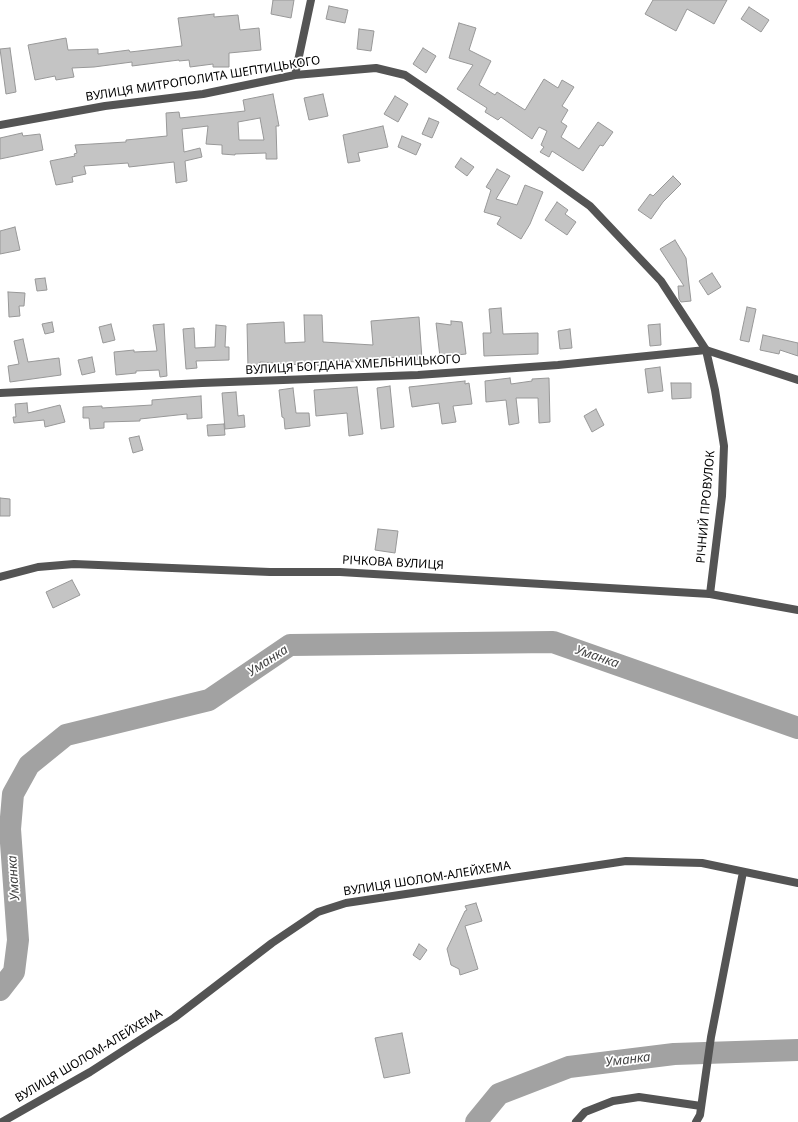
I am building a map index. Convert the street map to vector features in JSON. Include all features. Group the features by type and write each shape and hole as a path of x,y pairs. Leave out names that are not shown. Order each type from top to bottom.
{"street":[{"path":"295,75 310,0"},
{"name":"ВУЛИЦЯ МИТРОПОЛИТА ШЕПТИЦЬКОГО","path":"0,125 105,106 202,94 295,75 376,68 405,75 590,206 661,281 706,350"},
{"path":"706,350 798,380"},
{"name":"ВУЛИЦЯ БОГДАНА ХМЕЛЬНИЦЬКОГО","path":"0,393 202,383 418,375 558,365 706,350"},
{"name":"РІЧНИЙ ПРОВУЛОК","path":"706,350 715,390 724,446 722,496 710,594"},
{"name":"РІЧКОВА ВУЛИЦЯ","path":"0,577 38,567 74,564 270,572 340,572 710,594 798,610"},
{"name":"ВУЛИЦЯ ШОЛОМ-АЛЕЙХЕМА","path":"2,1122 90,1072 174,1018 272,943 318,912 346,903 626,861 702,863 798,883"},
{"path":"696,1122 700,1115 711,1037 743,872"},
{"path":"576,1122 585,1112 613,1102 639,1097 701,1106"}],"building":[{"path":"273,0 294,0 291,18 271,14"},
{"path":"653,0 727,0 714,24 687,9 676,31 645,14"},
{"path":"329,6 348,10 345,23 326,19"},
{"path":"749,7 769,20 761,32 741,19"},
{"path":"214,14 214,17 238,15 240,30 259,28 261,50 229,53 229,67 213,67 213,64 190,67 189,60 132,66 132,62 72,68 74,77 56,80 55,76 35,80 28,45 66,38 68,50 98,49 98,54 182,46 178,18"},
{"path":"459,23 476,28 469,50 491,61 479,85 495,95 497,92 525,110 544,79 558,88 562,80 574,87 562,106 568,110 561,122 567,126 561,137 579,149 598,122 613,132 603,146 600,145 583,171 552,151 549,157 540,152 544,147 541,145 547,131 539,127 532,139 501,117 498,120 485,112 487,108 457,89 473,65 449,58"},
{"path":"359,29 374,31 371,51 357,49"},
{"path":"10,48 16,92 6,94 0,49"},
{"path":"423,48 436,56 426,73 413,64"},
{"path":"273,94 279,126 276,126 277,159 266,159 266,153 235,155 222,154 222,145 206,144 208,126 182,129 184,152 200,148 202,157 185,161 187,181 176,183 174,162 129,167 128,163 84,166 86,174 72,177 73,182 56,185 50,161 75,156 74,154 77,153 75,145 126,142 126,140 167,136 166,113 179,112 180,118 245,111 243,100","holes":["260,118 264,140 239,140 238,122"]},
{"path":"323,94 328,116 309,120 304,98"},
{"path":"395,96 408,104 398,122 384,114"},
{"path":"429,118 439,122 432,138 422,134"},
{"path":"383,126 388,147 358,153 360,161 348,163 343,135"},
{"path":"22,133 23,136 40,134 43,150 0,159 0,138"},
{"path":"402,136 421,144 416,155 398,147"},
{"path":"461,158 474,167 467,176 455,167"},
{"path":"497,169 510,176 496,199 517,205 525,185 543,192 530,224 521,239 497,224 501,217 484,212 491,190 486,187"},
{"path":"673,176 681,184 663,202 651,219 638,210 650,194 653,196"},
{"path":"557,202 568,210 565,214 576,222 567,235 545,220"},
{"path":"15,227 20,250 0,254 0,231"},
{"path":"675,240 686,258 691,301 681,302 679,299 678,286 684,286 660,249"},
{"path":"712,273 721,287 708,295 699,281"},
{"path":"45,278 47,290 37,291 35,279"},
{"path":"8,292 25,293 24,306 19,306 20,316 9,317"},
{"path":"747,307 756,309 749,342 740,340"},
{"path":"501,308 503,334 538,333 538,354 484,356 483,333 491,333 489,309"},
{"path":"304,315 322,315 323,342 373,345 371,321 419,317 422,359 403,360 403,357 357,359 357,362 324,360 324,365 303,366 260,362 260,368 248,368 247,324 284,322 285,343 305,342"},
{"path":"451,321 462,322 466,354 440,357 436,323 451,325"},
{"path":"52,322 54,332 45,334 42,324"},
{"path":"111,324 115,340 103,343 99,327"},
{"path":"164,324 167,376 160,377 159,370 136,371 136,373 116,375 114,352 134,350 134,352 157,351 153,325"},
{"path":"660,324 661,345 650,346 648,325"},
{"path":"216,325 226,326 225,347 229,347 229,360 196,361 197,368 186,369 183,329 194,328 195,348 215,347"},
{"path":"570,329 572,348 560,349 558,331"},
{"path":"763,335 798,343 798,356 780,350 779,354 760,350"},
{"path":"23,339 28,362 59,358 61,375 10,382 8,366 19,364 14,341"},
{"path":"92,357 95,372 82,375 78,360"},
{"path":"660,367 663,391 648,393 645,369"},
{"path":"510,378 511,384 532,381 532,379 549,378 550,422 539,423 538,398 516,398 519,423 509,425 506,400 486,402 485,381"},
{"path":"465,381 465,384 469,383 472,404 453,406 456,422 442,424 439,403 412,407 409,387"},
{"path":"671,383 691,383 691,398 672,399"},
{"path":"390,386 394,427 381,429 377,388"},
{"path":"357,387 363,434 349,436 347,413 316,416 314,390"},
{"path":"293,388 296,413 309,413 310,426 285,429 279,390"},
{"path":"236,392 238,416 244,415 245,427 225,429 222,393"},
{"path":"201,396 202,418 187,419 187,414 140,419 140,421 104,422 104,428 90,429 89,418 83,418 83,407 102,406 102,408 152,405 152,400"},
{"path":"27,403 28,413 60,405 65,422 45,427 44,420 14,423 13,417 16,417 15,404"},
{"path":"596,409 604,425 592,432 584,416"},
{"path":"224,424 225,435 208,436 207,425"},
{"path":"139,436 143,450 133,453 129,438"},
{"path":"0,498 10,499 10,516 0,516"},
{"path":"378,529 398,531 395,553 375,550"},
{"path":"72,580 80,595 53,608 46,592"},
{"path":"476,903 482,921 465,926 478,969 460,975 459,969 451,965 447,949 465,911 467,910 465,906"},
{"path":"419,944 427,950 420,960 413,955"},
{"path":"402,1033 410,1073 384,1078 375,1038"}],"waterway":[{"name":"Уманка","path":"0,990 14,972 18,940 10,829 13,794 29,765 66,735 209,700 290,645 553,642 798,728"},
{"name":"Уманка","path":"476,1122 499,1094 569,1067 674,1054 798,1050"}]}
